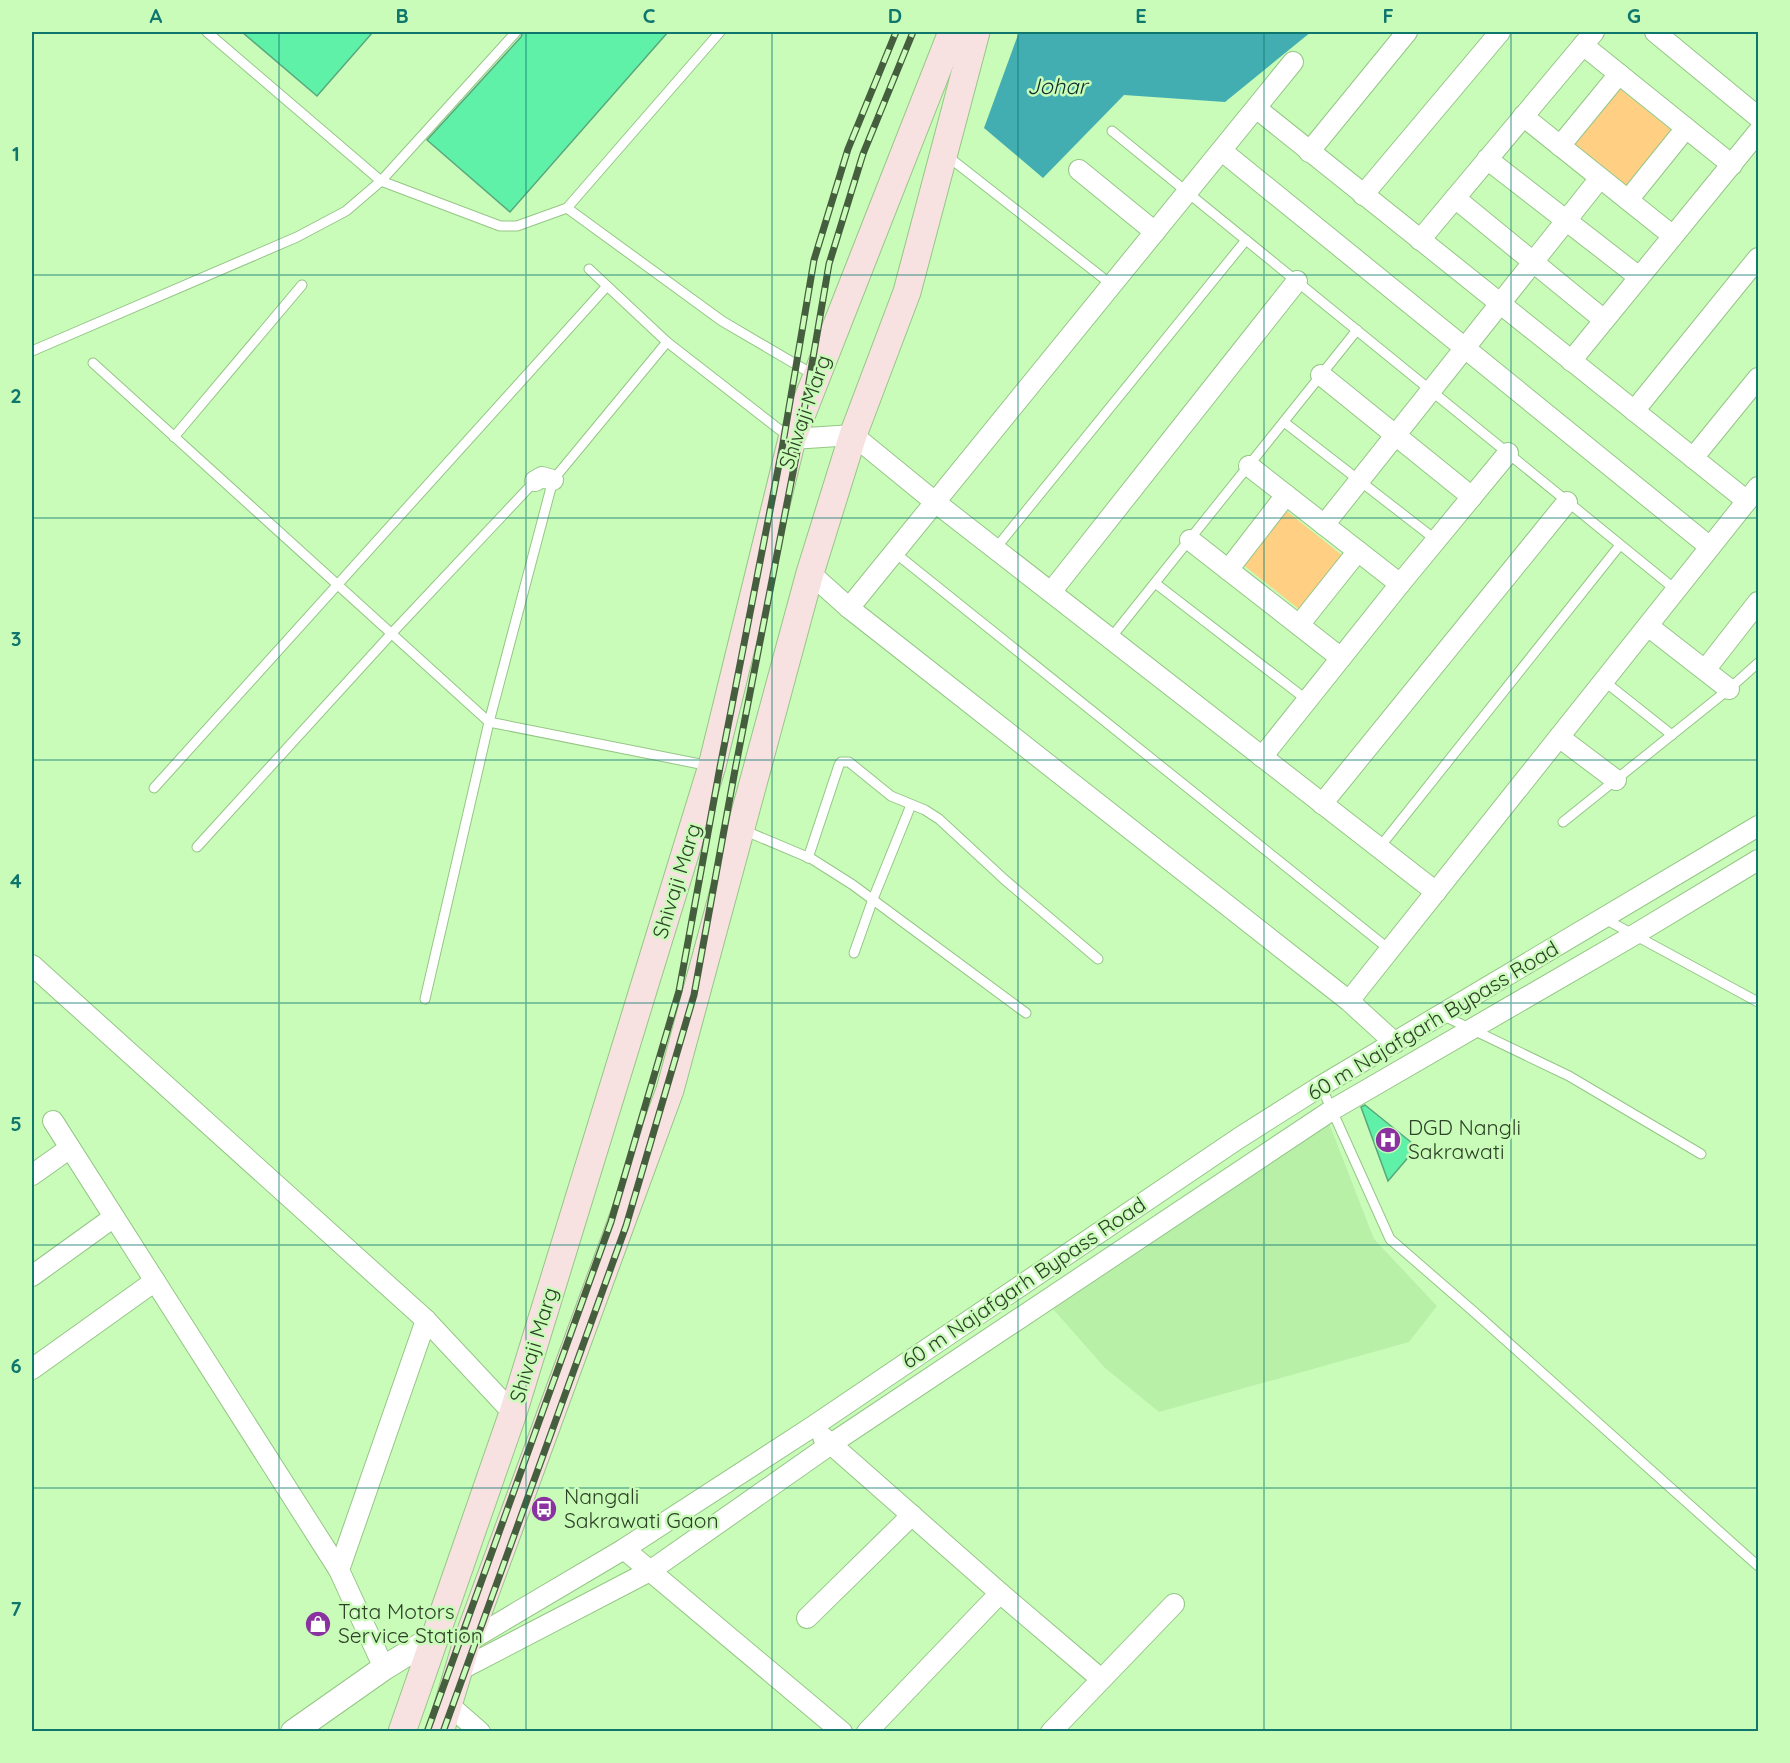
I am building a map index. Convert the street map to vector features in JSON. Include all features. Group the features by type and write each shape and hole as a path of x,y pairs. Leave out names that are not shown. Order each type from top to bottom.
{"main road":[{"name":"Shivaji Marg","path":"402,1731 513,1413 712,766 792,439 952,32"},
{"name":"Shivaji Marg","path":"440,1731 467,1642 670,1090 810,573 853,435 907,292 976,32"},
{"path":"434,1637 467,1642"},
{"name":"60 m Najafgarh Bypass Road","path":"423,1670 458,1671"}],"street":[{"path":"1309,152 1407,32"},
{"path":"1363,195 1500,32"},
{"path":"1655,32 1758,117"},
{"path":"1420,240 1588,38 1619,74 1732,165"},
{"path":"849,608 1293,62"},
{"path":"1560,146 1619,74"},
{"path":"1256,108 1693,458 1753,494 1349,1001"},
{"path":"1523,116 1673,236"},
{"path":"1628,200 1686,129"},
{"path":"1571,361 1758,132"},
{"path":"1221,151 1710,548"},
{"path":"1488,159 1639,277"},
{"path":"1079,170 1155,232"},
{"path":"1324,525 1600,178"},
{"path":"1455,198 1604,320"},
{"path":"1634,411 1758,258"},
{"path":"1051,592 1296,281"},
{"path":"1321,375 1472,497"},
{"path":"1693,458 1758,378"},
{"path":"792,439 853,435 935,502 1436,892"},
{"path":"1262,757 1508,453"},
{"path":"1249,466 1400,584"},
{"path":"1228,570 1286,495"},
{"path":"1322,804 1567,502"},
{"path":"1190,540 1341,658"},
{"path":"1299,625 1358,551"},
{"path":"810,573 849,608 1349,1001 1395,1043"},
{"path":"1704,670 1758,602"},
{"path":"1648,626 1729,689"},
{"path":"1559,737 1616,780"},
{"name":"60 m Najafgarh Bypass Road","path":"467,1642 624,1549 812,1427 1239,1138 1321,1086 1758,826"},
{"name":"60 m Najafgarh Bypass Road","path":"458,1671 650,1571 831,1444 1332,1110 1634,935 1758,860"},
{"path":"32,965 426,1320 513,1413"},
{"path":"53,1121 339,1570 384,1668"},
{"path":"32,1175 70,1148"},
{"path":"32,1276 114,1217"},
{"path":"32,1369 155,1281"},
{"path":"339,1570 426,1320"},
{"path":"812,1427 1101,1679"},
{"path":"807,1617 912,1515"},
{"path":"624,1549 842,1731"},
{"path":"867,1731 1000,1593"},
{"path":"1051,1731 1174,1604"},
{"path":"293,1731 384,1668 434,1637"},
{"path":"448,1704 480,1731"}],"lane":[{"path":"207,32 381,181 500,226 517,226 567,208 720,32"},
{"path":"32,351 297,237 346,212 381,181 516,32"},
{"path":"1112,131 1676,590"},
{"path":"944,153 1112,285"},
{"path":"567,208 722,321 817,376"},
{"path":"996,548 1246,240"},
{"path":"589,269 667,342 792,439"},
{"path":"174,437 302,285"},
{"path":"154,788 607,286"},
{"path":"1110,639 1357,330"},
{"path":"197,846 392,633 544,481 667,342"},
{"path":"93,363 489,722 712,766"},
{"path":"1284,422 1436,540"},
{"path":"425,999 544,481"},
{"path":"1379,848 1620,544"},
{"path":"894,552 1390,950"},
{"path":"1155,582 1306,700"},
{"path":"1563,822 1729,689 1758,663"},
{"path":"1604,681 1672,735"},
{"path":"808,858 841,762 849,762 883,791 939,819 1005,880 1098,958"},
{"path":"854,952 911,805"},
{"path":"741,829 830,870 873,899 1026,1013"},
{"path":"1605,919 1758,1002"},
{"path":"1442,1015 1569,1076 1701,1154"},
{"path":"1321,1086 1390,1239 1755,1563 1758,1552"}],"shaded area":[{"path":"1615,85 1675,133 1627,193 1567,145"},
{"path":"1284,509 1343,556 1300,610 1241,563"},
{"path":"1329,1123 1374,1239 1437,1306 1409,1342 1159,1412 1105,1368 1053,1309"}],"water":[{"name":"Johar","path":"1019,32 1311,32 1225,102 1124,95 1043,178 984,128"}],"building":[{"path":"242,32 373,32 317,96"},
{"path":"523,32 668,32 510,212 427,140 521,37"},
{"path":"1365,1105 1417,1147 1388,1181 1361,1107"}],"railway":[{"path":"427,1732 611,1222 679,991 782,449 814,260 848,149 896,32"},
{"path":"443,1732 626,1226 694,995 797,452 829,264 863,154 913,32"}],"place":[{"name":"DGD Nangli Sakrawati","path":"1388,1140"},
{"name":"Nangali Sakrawati Gaon","path":"544,1509"},
{"name":"Tata Motors Service Station","path":"318,1624"}]}
